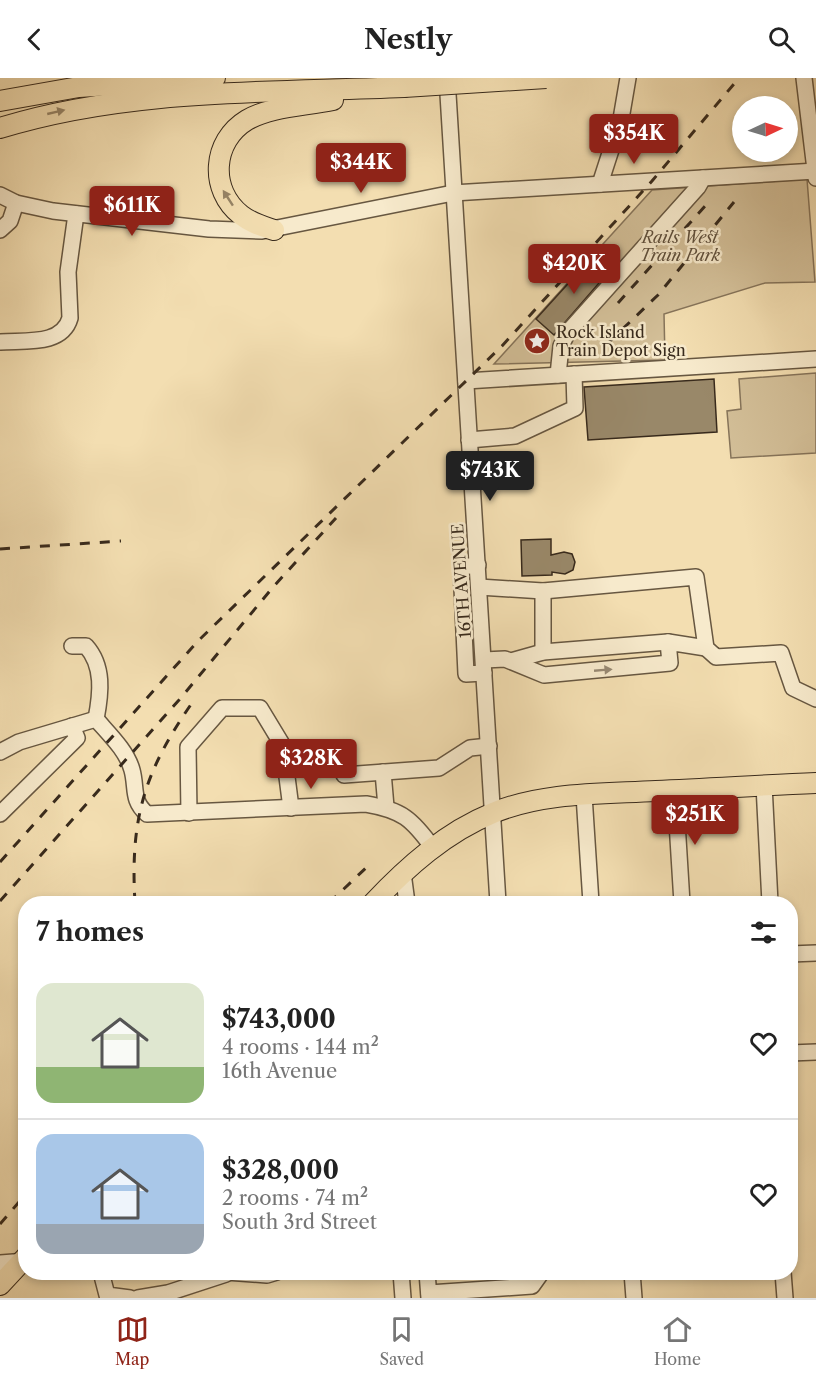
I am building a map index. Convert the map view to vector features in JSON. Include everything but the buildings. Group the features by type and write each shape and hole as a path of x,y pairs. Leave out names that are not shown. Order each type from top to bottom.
{"main road":[{"path":"0,101 80,87 215,78"},
{"path":"0,128 59,112 132,100 546,78"},
{"path":"274,230 253,223 239,214 223,191 219,162 223,147 236,128 265,113 404,87"},
{"path":"380,896 433,848 492,813 521,804 584,795 816,783"},
{"path":"0,1284 18,1266"}],"street":[{"name":"16TH AVENUE","path":"447,78 498,896"},
{"path":"600,184 621,119 628,78"},
{"path":"804,78 816,178"},
{"path":"0,195 16,203 76,214 226,230 274,230 410,199 453,193 816,171"},
{"path":"469,440 515,436 575,408 561,346 568,332 698,187 703,177"},
{"path":"5,226 16,203"},
{"path":"0,342 49,339 60,336 67,329 70,318 69,262 76,214"},
{"path":"466,381 816,359"},
{"path":"478,566 461,567 466,674 505,659 544,675 670,663 668,642"},
{"path":"462,597 479,592 543,591 696,577 706,648"},
{"path":"543,591 543,652"},
{"path":"512,661 543,652 668,642 706,648 716,657 781,653 792,688 816,699"},
{"path":"72,646 86,646 97,658 99,704 96,719"},
{"path":"189,813 188,747 222,708 260,708 283,746 291,808"},
{"path":"0,752 19,742 96,719"},
{"path":"96,719 112,736 132,770 133,793 140,808 147,814 366,804 386,807 410,820 433,848"},
{"path":"0,814 77,738 72,726"},
{"path":"344,775 439,768 470,748 489,746"},
{"path":"383,772 386,807"},
{"path":"764,785 770,896"},
{"path":"675,790 682,896"},
{"path":"584,795 591,896"},
{"path":"403,873 406,896"},
{"path":"798,954 816,953"},
{"path":"798,1053 816,1052"},
{"path":"0,1263 18,1261"},
{"path":"103,1280 107,1295 130,1298"},
{"path":"138,1298 168,1293 206,1280"},
{"path":"402,1280 403,1298"},
{"path":"428,1280 429,1296 532,1286 536,1280"},
{"path":"633,1280 634,1298"},
{"path":"784,1280 785,1298"}],"green space":[{"name":"Rails West Train Park","path":"807,179 815,282 765,283 664,314 665,360 494,364 652,190"},
{"path":"816,373 816,453 731,458 727,411 741,409 739,379"}],"railway":[{"path":"0,862 198,641 502,346 652,181 739,78"},
{"path":"608,343 658,295 734,202"},
{"path":"618,303 706,205"},
{"path":"0,901 179,700 274,586 336,518"},
{"path":"0,549 121,541"},
{"path":"135,896 135,846 144,797 162,752 192,703"},
{"path":"336,896 370,864"},
{"path":"0,1224 18,1203"}],"place":[{"name":"Rock Island Train Depot Sign","path":"537,341"}]}
